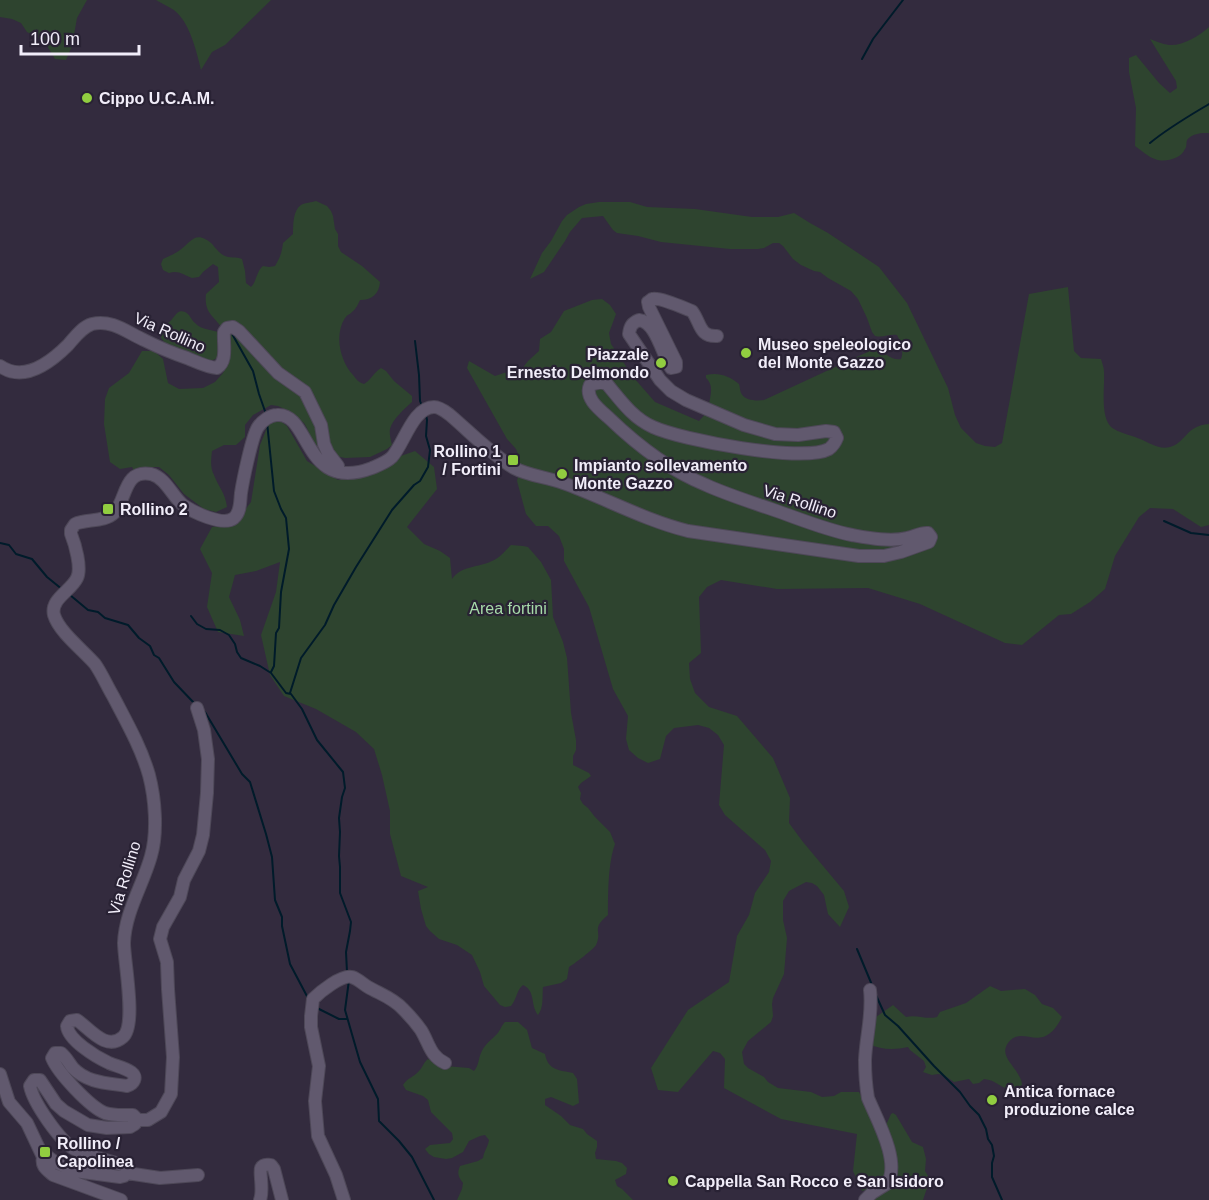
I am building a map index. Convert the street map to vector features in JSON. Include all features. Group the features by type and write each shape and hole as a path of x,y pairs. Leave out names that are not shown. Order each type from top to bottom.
{"street":[{"name":"Via Rollino","path":"136,1120 131,1114 122,1116 100,1111 60,1073 52,1058 55,1053 62,1053 81,1075 97,1082 127,1086 135,1081 132,1073 88,1050 69,1033 67,1026 72,1020 77,1020 97,1036 109,1041 122,1038 127,1032 129,984 124,941 131,910 152,854 154,829 152,787 138,746 99,671 68,636 54,614 55,605 78,577 78,558 71,530 78,523 113,514 131,480 145,474 158,477 182,504 196,512 222,521 234,518 239,509 256,429 264,420 274,415 283,415 289,419 298,428 317,458 330,470 352,473 372,468 389,460 421,413 434,407 450,415 500,459 516,469 561,482 667,526 859,556 884,556 929,542 931,537 924,532 908,538 886,539 852,535 705,485 665,464 638,444 589,397 590,385 601,382 607,384 634,416 671,434 701,441 740,448 800,454 828,450 835,444 837,438 834,432 775,434 744,425 686,400 671,391 660,380 629,334 634,322 639,320 648,322 666,361 671,368 676,367 670,348 649,307 648,302 656,299 692,311 705,334 717,336"},
{"name":"Via Rollino","path":"0,366 15,373 37,368 53,359 87,327 92,324 104,324 124,329 170,352 217,368 224,361 224,332 227,328 233,327 278,373 305,392 321,425 328,453 338,466 338,472"},
{"path":"127,1173 128,1169 125,1166 88,1155 71,1147 43,1112 31,1090 31,1084 40,1080 56,1104 64,1111 88,1125 107,1128 130,1128 136,1120 148,1120 161,1112 171,1094 173,1057 167,962 160,939 163,927 177,903 184,879 199,851 203,835 208,759 204,730 197,708"},
{"path":"344,1200 336,1175 318,1136 315,1101 319,1066 311,1027 313,999 341,979 348,976 356,979 397,1002 420,1030 432,1053 445,1063"},
{"path":"865,1200 872,1192 888,1183 892,1173 889,1150 868,1098 867,1090 865,1061 872,1007 870,990"},
{"path":"0,1074 9,1102 27,1123 43,1157 44,1167 53,1174 121,1200"},
{"path":"43,1157 47,1156 75,1171 120,1177 127,1173 160,1178 198,1175"},
{"path":"260,1200 263,1194 261,1170 264,1165 269,1165 274,1169 282,1200"}],"green space":[{"path":"0,0 87,0 77,18 72,46 66,60 55,59 44,41 27,32 21,23 0,17"},
{"path":"156,0 271,0 225,45 212,52 201,70 184,21 175,11"},
{"path":"1209,27 1209,133 1197,134 1189,138 1183,152 1176,158 1163,161 1152,158 1135,146 1136,108 1129,72 1129,58 1136,55 1170,93 1177,88 1176,81 1150,39 1169,45 1180,44 1196,37"},
{"path":"316,201 327,206 331,211 341,252 380,282 374,296 360,300 355,309 345,318 339,340 345,363 359,382 364,384 381,368 412,396 412,402 399,414 391,426 392,445 370,457 345,458 323,453 318,451 311,440 304,423 289,411 271,405 253,415 245,425 245,437 236,445 224,445 212,451 212,469 227,507 216,512 204,509 184,494 169,475 159,467 150,467 135,472 132,467 120,469 110,462 104,424 105,399 109,388 129,373 142,351 154,351 163,359 168,383 179,389 203,388 215,382 227,364 217,358 211,361 206,360 165,343 161,338 165,326 181,311 187,313 197,325 203,328 218,332 222,328 206,306 206,294 219,282 218,267 213,264 199,277 192,278 178,272 169,273 163,270 161,264 163,259 195,238 208,240 223,255 242,259 246,283 251,287 263,266 275,266 277,263 283,243 293,234 294,218 298,207"},
{"path":"630,202 647,207 695,209 752,217 778,217 794,213 828,233 879,267 907,303 948,388 961,428 976,443 995,447 1002,443 1029,294 1068,287 1074,351 1081,358 1101,359 1104,370 1104,403 1109,425 1120,432 1166,448 1176,445 1195,428 1209,424 1209,525 1201,527 1173,509 1150,508 1139,517 1115,556 1105,589 1071,614 1059,615 1022,645 1005,643 920,604 868,588 777,589 721,580 707,587 699,597 701,653 689,663 690,679 695,693 709,707 737,716 773,758 790,798 789,823 844,891 849,907 840,927 828,914 824,895 817,886 806,882 789,891 783,901 783,920 787,938 784,974 773,998 771,1022 748,1041 742,1052 744,1064 778,1088 811,1092 822,1097 834,1096 841,1092 859,1092 879,1137 886,1162 883,1181 871,1189 862,1191 853,1171 857,1134 781,1119 724,1088 725,1059 720,1053 713,1051 678,1092 658,1090 651,1068 688,1010 729,982 737,936 749,915 755,893 769,872 771,861 765,850 725,815 719,805 724,745 718,735 709,728 698,725 674,728 666,736 660,759 648,763 629,750 626,739 628,716 613,689 589,607 564,561 564,549 559,536 548,526 536,526 526,514 517,481 520,459 516,449 507,439 467,368 469,361 495,376 507,372 511,378 539,351 540,339 551,332 564,311 592,300 602,299 616,314 609,333 611,344 634,378 655,402 699,421 709,410 711,385 706,375 720,374 728,377 739,384 745,398 764,400 874,349 894,359 901,359 901,344 897,335 875,336 858,299 851,291 820,272 801,265 779,243 758,249 730,249 661,242 617,233 603,216 582,218 544,272 530,279 542,253 567,215 586,204"},
{"name":"Area fortini","path":"279,420 287,426 307,461 338,480 370,473 395,458 415,451 434,467 437,489 407,527 424,544 450,558 452,579 460,571 495,560 511,545 528,547 541,562 551,580 553,617 567,658 571,713 576,740 573,765 591,776 578,787 581,793 580,799 610,832 615,844 608,888 608,915 598,927 596,945 569,967 567,979 561,983 543,987 542,1005 538,1015 530,991 523,985 511,1006 500,1005 484,986 472,955 457,945 439,939 426,926 418,891 428,887 401,876 390,834 390,811 374,749 356,732 316,709 284,696 270,675 261,635 276,592 280,562 256,571 235,575 229,597 240,620 244,636 218,632 207,607 212,573 200,549 212,527 235,523 251,502 260,445 269,423"},
{"path":"990,986 1001,991 1025,989 1062,1017 1055,1029 1047,1035 1040,1038 1020,1036 1008,1043 1005,1048 1006,1054 1022,1085 1016,1088 1006,1088 984,1079 973,1084 969,1079 954,1082 944,1075 923,1072 926,1067 924,1061 908,1047 888,1049 869,1044 876,1017 893,1005 906,1017 937,1017 940,1012 966,1003"},
{"path":"505,1022 518,1022 527,1030 532,1048 545,1054 552,1067 573,1073 577,1079 579,1103 573,1106 551,1097 545,1099 545,1105 570,1125 583,1129 597,1141 596,1159 616,1161 627,1168 626,1174 615,1180 617,1186 633,1200 457,1200 463,1183 458,1175 460,1166 483,1158 489,1140 485,1135 469,1141 463,1152 452,1158 434,1157 429,1154 425,1149 430,1145 450,1143 453,1139 452,1133 431,1112 428,1100 406,1090 403,1085 419,1071 428,1059 445,1066 469,1068 474,1071 484,1048"},
{"path":"893,1113 912,1142 923,1147 926,1159 925,1171 929,1182 923,1200 871,1200 895,1182 898,1171 896,1154 886,1125"}],"waterway":[{"path":"862,59 873,39 903,0"},
{"path":"1150,143 1209,104"},
{"path":"231,332 253,371 266,414"},
{"path":"415,341 422,406"},
{"path":"290,693 301,658 325,625 356,567 392,510 420,481 428,467 430,450 426,436 426,415"},
{"path":"267,422 274,491 286,518 289,549 281,592 274,666 271,672"},
{"path":"1164,521 1191,533 1209,535"},
{"path":"0,543 9,545 16,554 32,559 47,577 63,590"},
{"path":"70,595 88,610 128,625 139,638 150,646 174,682 195,704"},
{"path":"191,616 197,624 206,629 220,630 229,635 241,658 271,673 302,709 317,740 343,772 345,788 339,818 339,856 340,893 351,922 346,952 347,972"},
{"path":"202,710 242,774 250,782 272,857 275,900 282,917 290,964 309,1000"},
{"path":"857,949 872,985"},
{"path":"349,980 345,1010 360,1062 378,1099 379,1121 412,1157 434,1200"},
{"path":"875,993 885,1015 898,1026 979,1115 992,1145 994,1156 992,1177 1002,1200"},
{"path":"317,1008 339,1019 347,1019"}],"place":[{"name":"Cippo U.C.A.M.","path":"87,98"},
{"name":"Museo speleologico del Monte Gazzo","path":"746,353"},
{"name":"Piazzale Ernesto Delmondo","path":"661,363"},
{"name":"Rollino 1 / Fortini","path":"513,460"},
{"name":"Impianto sollevamento Monte Gazzo","path":"562,474"},
{"name":"Rollino 2","path":"108,509"},
{"name":"Antica fornace produzione calce","path":"992,1100"},
{"name":"Rollino / Capolinea","path":"45,1152"},
{"name":"Cappella San Rocco e San Isidoro","path":"673,1181"}]}
